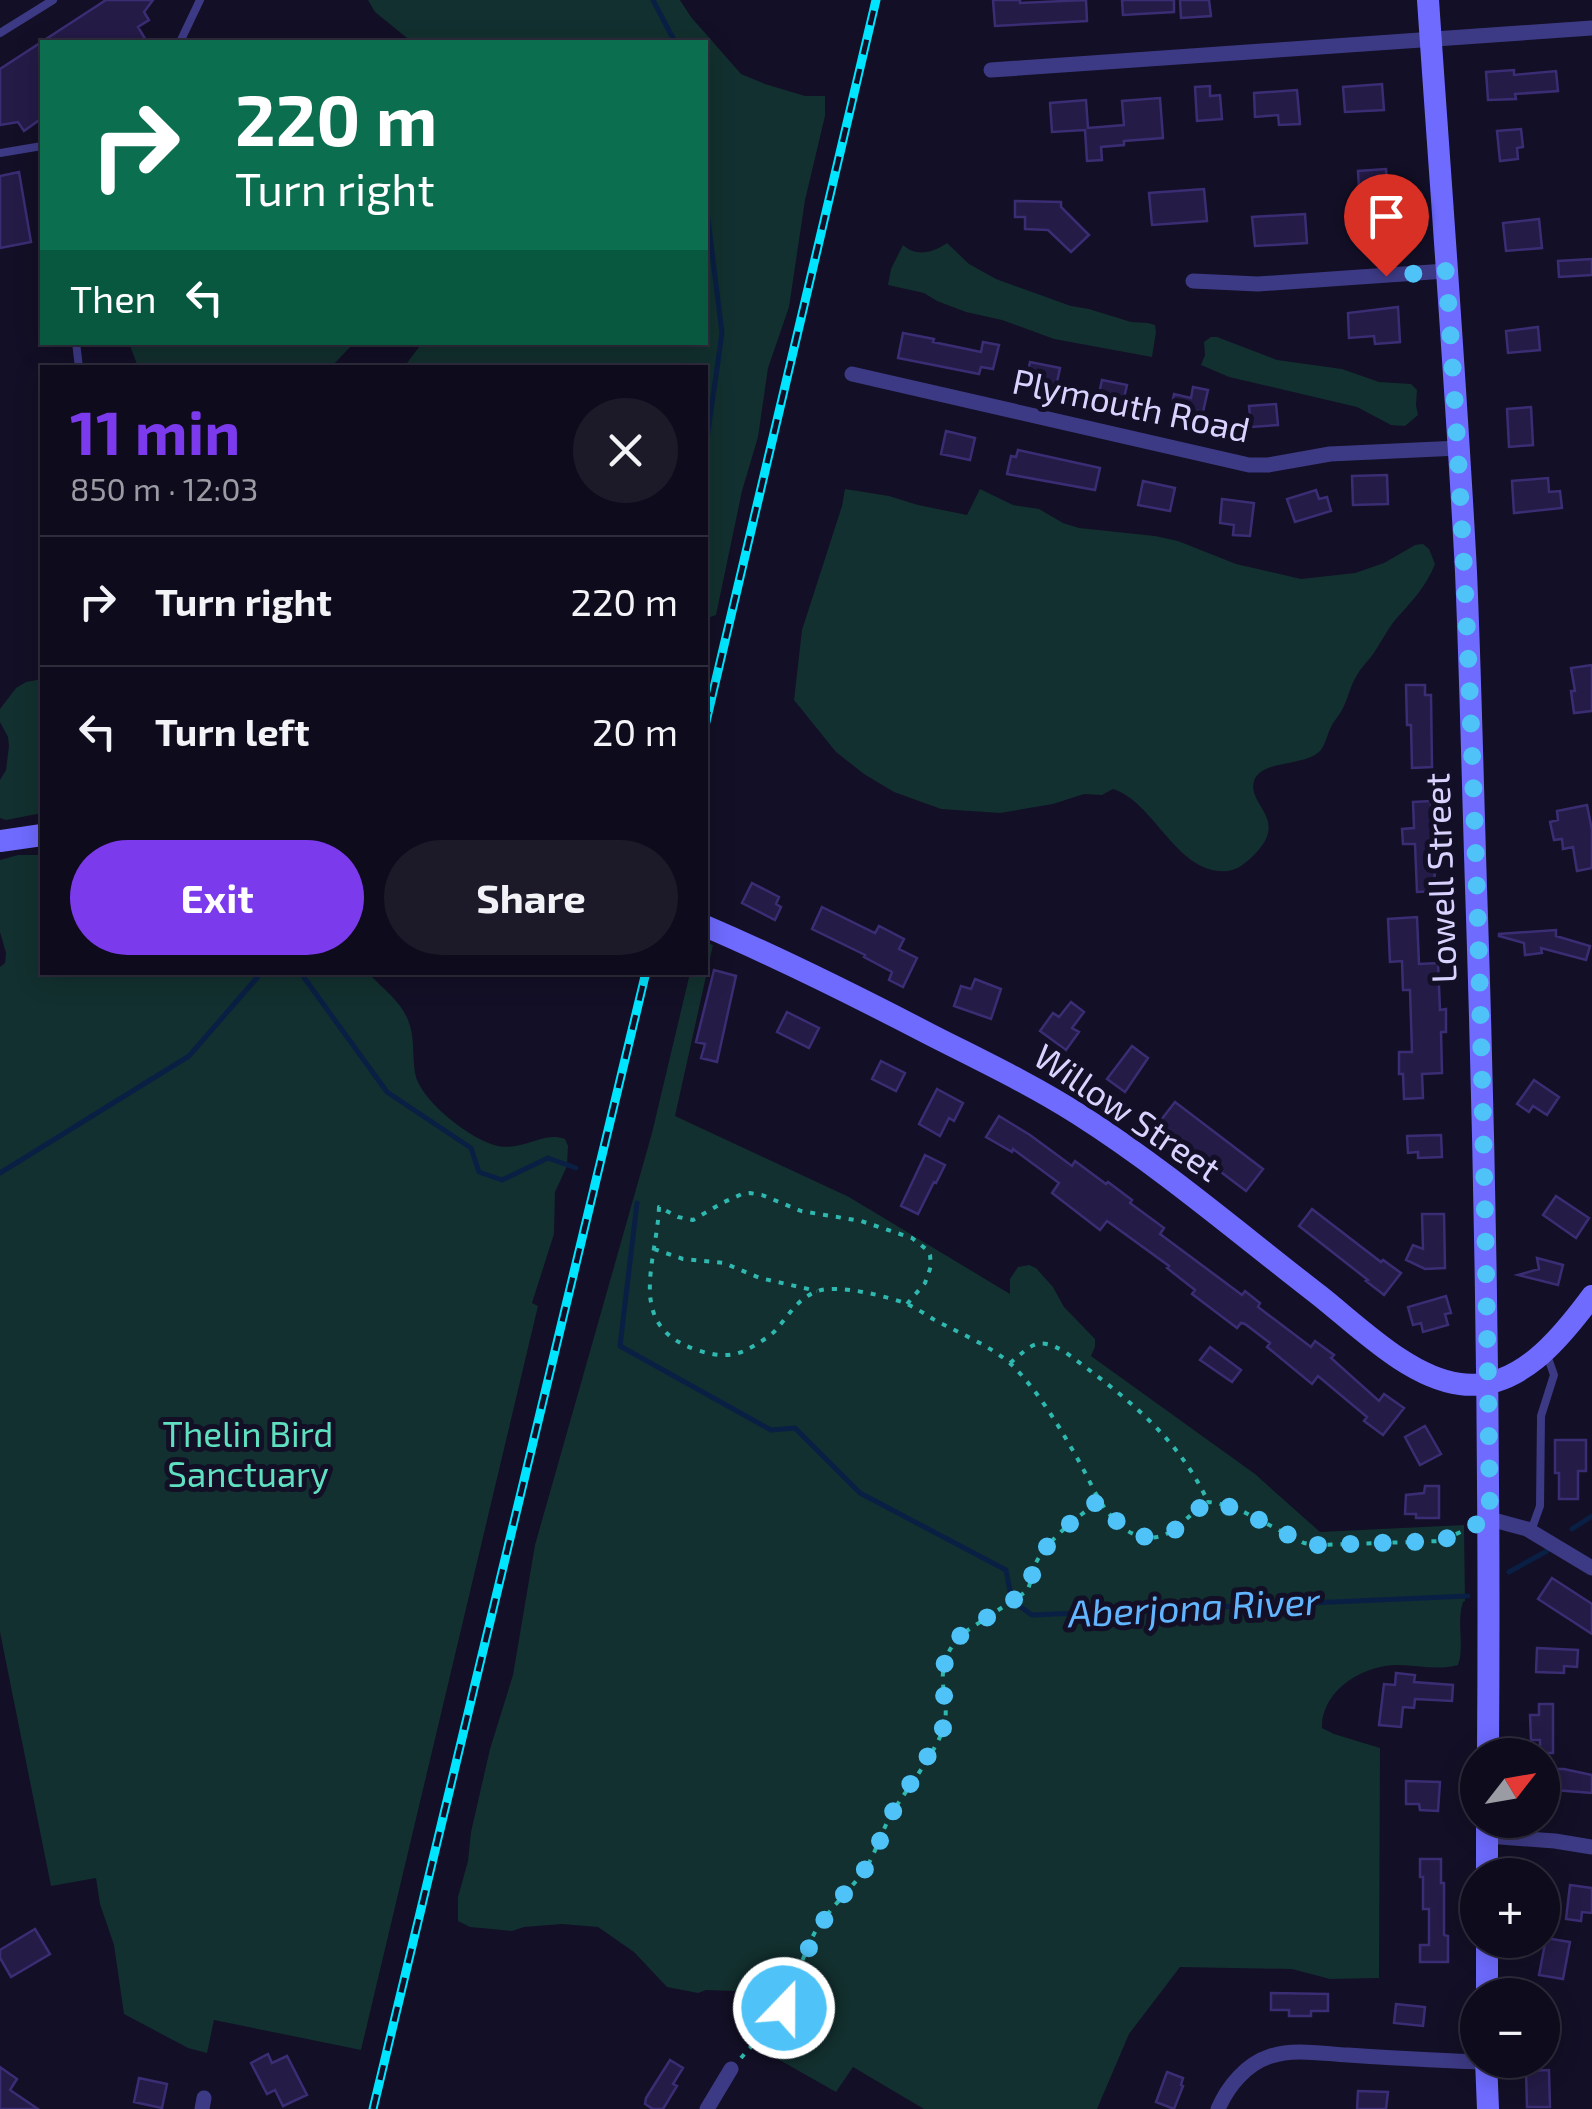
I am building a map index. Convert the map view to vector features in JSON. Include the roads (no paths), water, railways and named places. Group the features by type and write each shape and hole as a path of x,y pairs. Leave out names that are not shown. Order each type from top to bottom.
{"main road":[{"name":"Lowell Street","path":"1428,0 1459,448 1472,752 1488,1384 1488,1738"},
{"path":"0,842 40,834"},
{"name":"Willow Street","path":"708,927 820,978 1079,1114 1414,1368 1443,1381 1488,1384"},
{"path":"1488,1384 1545,1352 1592,1296"},
{"path":"1487,2078 1488,2109"}],"street":[{"path":"991,70 1592,28"},
{"path":"1193,281 1258,284 1446,271"},
{"name":"Plymouth Road","path":"852,374 1250,466 1330,454 1459,448"},
{"path":"1490,1518 1517,1524 1592,1568"},
{"path":"1539,1838 1592,1847"},
{"path":"1218,2109 1242,2074 1283,2053 1460,2060"},
{"path":"707,2109 731,2069"}],"lane":[{"path":"0,33 54,0"},
{"path":"181,40 200,0"},
{"path":"0,153 40,146"},
{"path":"1531,1531 1540,1506 1541,1416 1554,1374 1545,1352"}],"waterway":[{"path":"653,0 674,40"},
{"path":"708,219 722,333 708,432"},
{"path":"0,1173 189,1056 259,975"},
{"name":"Aberjona River","path":"302,975 387,1092 471,1148 479,1172 502,1180 548,1158 576,1168"},
{"name":"Aberjona River","path":"637,1203 620,1346 771,1430 795,1428 860,1493 1006,1570 1012,1601 1032,1615 1468,1596"},
{"name":"Aberjona River","path":"1572,1529 1592,1516"},
{"name":"Aberjona River","path":"1509,1572 1547,1551"}],"railway":[{"path":"708,713 876,0"},
{"path":"373,2109 645,975"}],"park label":[{"name":"Thelin Bird Sanctuary","path":"248,1455"}]}
